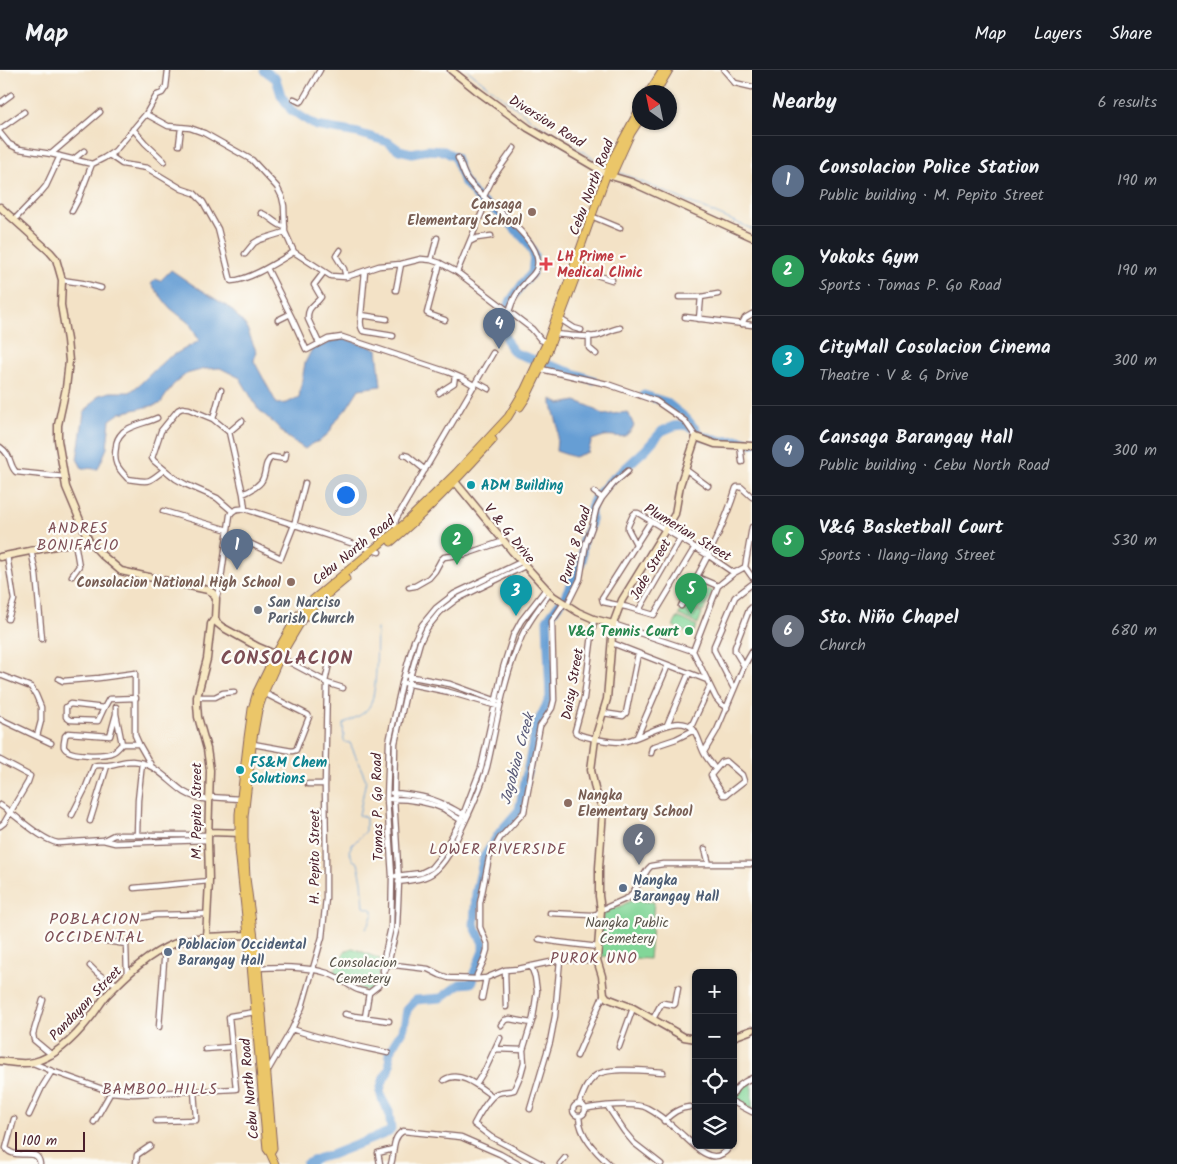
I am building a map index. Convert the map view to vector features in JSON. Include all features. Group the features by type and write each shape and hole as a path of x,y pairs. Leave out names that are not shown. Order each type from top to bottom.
{"main road":[{"path":"653,85 662,70"},
{"path":"660,85 669,70"},
{"name":"Cebu North Road","path":"376,551 407,528 510,421 526,398 540,367 547,342 610,173 632,125"},
{"name":"Cebu North Road","path":"614,163 633,130"},
{"name":"Cebu North Road","path":"543,358 555,334 610,173"},
{"name":"Cebu North Road","path":"278,656 258,710 251,740 240,800 240,870 254,969 255,1012 267,1149 270,1153 273,1148 241,833 246,798 251,740 252,709 257,692 278,656 302,620 317,603 452,480"},
{"path":"270,1153 275,1164"}],"street":[{"path":"72,211 92,164 115,151 146,114 157,95 162,93 166,87 168,70"},
{"path":"294,99 302,101 320,70"},
{"name":"Diversion Road","path":"451,70 528,128 610,173 752,237"},
{"path":"724,70 735,83 752,87"},
{"path":"0,102 11,95"},
{"path":"0,128 24,112"},
{"path":"52,154 100,112"},
{"path":"146,114 168,126 192,129 211,137 252,160 277,186 284,206 285,229 294,252 331,276 346,277 379,266 401,264 421,258 440,263 457,272 532,329 540,340 547,342"},
{"path":"180,145 181,128"},
{"path":"133,129 145,144 164,161"},
{"path":"0,133 14,147 92,164"},
{"path":"484,196 494,176 514,148"},
{"path":"74,159 84,152"},
{"path":"109,155 122,164 147,168 182,189 194,193 203,202 218,229 231,281 242,279 267,268 294,252"},
{"path":"14,219 46,186 60,156"},
{"path":"458,158 467,179 532,245 538,261 537,269 518,292 507,311"},
{"path":"457,272 485,205"},
{"path":"0,207 53,255 62,280 60,305 67,340 68,361 66,388 58,425 58,440 66,487 90,541 102,555 122,571 208,590 213,593 216,599"},
{"path":"261,213 266,214 285,229"},
{"path":"596,218 620,228"},
{"path":"245,254 258,240 285,229"},
{"path":"470,242 478,238 491,236"},
{"path":"430,260 437,238"},
{"path":"340,250 336,256 344,269 346,277"},
{"path":"440,263 427,313 445,320"},
{"path":"396,290 401,264"},
{"path":"267,268 306,349 308,350 328,339 342,338 455,375 489,389"},
{"path":"578,269 612,280"},
{"path":"365,271 361,328 393,336"},
{"path":"319,343 307,316 310,307 321,297 314,284 324,272"},
{"path":"62,280 101,288"},
{"path":"679,297 701,297 718,294"},
{"path":"699,319 701,297"},
{"path":"278,320 290,314"},
{"path":"742,324 745,318 752,314"},
{"path":"361,315 387,320"},
{"path":"685,317 752,325"},
{"path":"560,319 574,328 582,330"},
{"path":"555,334 589,336 620,328"},
{"path":"589,336 589,348 596,354"},
{"path":"398,530 394,525 396,519 493,353"},
{"path":"540,367 606,384 656,401 685,420 694,434 714,444 752,446"},
{"path":"440,393 454,383 455,375"},
{"path":"213,419 221,390"},
{"path":"244,509 244,494 229,432 213,419 189,409 182,408 178,410 161,431 152,458 164,470 185,484 218,498 232,511 244,509 376,551"},
{"path":"156,418 123,432 116,442 114,457 118,467 128,479 146,482 164,470"},
{"path":"229,432 242,421"},
{"path":"577,1056 604,994 602,976 597,960 601,910 599,868 603,810 595,789 591,770 595,739 607,699 612,624 620,606 675,514 680,485 694,434"},
{"path":"740,445 742,462"},
{"path":"0,448 6,452 16,472 64,477"},
{"path":"244,494 253,490 261,482 267,460 272,457 285,459 286,454"},
{"path":"404,455 408,456 425,470"},
{"path":"685,469 708,486"},
{"name":"Purok 8 Road","path":"555,598 580,579 586,543 592,526 598,495 628,471"},
{"name":"V & G Drive","path":"452,480 522,565 555,598 578,612 612,624"},
{"path":"245,541 281,558 294,525 305,483"},
{"path":"681,606 709,556 729,510 736,488 742,487 752,497"},
{"path":"163,511 228,530"},
{"name":"M. Pepito Street","path":"206,938 209,881 210,770 207,749 198,717 197,697 207,659 211,624 215,618 216,599 220,586 232,511"},
{"name":"Plumerian Street","path":"636,544 628,526 633,515 638,513 734,573"},
{"path":"651,521 602,598 603,602 627,606 652,615 655,614 695,548"},
{"path":"752,527 745,567 752,577"},
{"name":"Jade Street","path":"639,610 680,539"},
{"path":"8,619 14,600 4,556 75,542 90,541"},
{"path":"409,587 415,586 429,578 444,557 466,554 502,541"},
{"path":"72,576 79,566 75,542"},
{"path":"31,550 36,574 42,639"},
{"name":"Tomas P. Go Road","path":"369,993 378,986 383,974 391,927 392,876 387,796 388,742 414,641 422,625 436,608 454,594 522,565"},
{"name":"Tomas P. Go Road","path":"385,964 397,927 399,882 394,796 395,743 408,684 420,642 427,628 440,612 458,599 522,565"},
{"path":"693,651 718,586 745,567"},
{"path":"697,577 718,586"},
{"path":"734,689 714,650 714,646 735,597 752,584"},
{"path":"392,876 422,873 431,868 463,821 468,817 486,769 503,668 513,636 521,620 555,598"},
{"path":"391,883 425,877 434,872 452,848 481,768 498,703 520,638 528,624 555,598"},
{"path":"477,979 487,950 487,944 480,926 480,903 489,858 500,838 524,812 540,726 552,708 554,700 552,621 555,598"},
{"path":"744,666 735,651 735,647 749,610 752,607"},
{"path":"215,618 222,627 258,648 278,656 326,682 343,688"},
{"name":"Daisy Street","path":"594,619 584,698 575,731 577,735 595,739"},
{"path":"612,624 693,651 720,704 727,708"},
{"path":"612,643 707,680"},
{"path":"704,752 717,730 744,666 752,652"},
{"path":"603,713 623,716 626,713 638,654"},
{"name":"H. Pepito Street","path":"266,1074 292,1029 302,1007 322,937 326,898 326,682 330,659"},
{"path":"637,737 668,664"},
{"path":"59,679 99,678 135,673 136,735 151,766"},
{"path":"667,725 689,673"},
{"path":"404,675 450,684 498,703"},
{"path":"0,676 31,687 36,695 41,708 41,721 37,736"},
{"path":"402,683 498,703"},
{"path":"651,753 655,746 676,739 693,728 710,686"},
{"path":"197,697 215,697 223,693 234,692"},
{"path":"251,740 296,750 310,717 264,693"},
{"path":"104,708 70,704 66,707 66,717 70,720 98,721 109,699 136,698"},
{"path":"116,707 122,744"},
{"path":"116,714 110,736 68,734 65,736 64,746 67,751 82,755 106,754 115,752 122,744 139,744"},
{"path":"0,719 51,743"},
{"path":"595,739 622,742 667,725 685,723 693,728 704,752 715,769"},
{"path":"0,760 30,776 4,823 0,826"},
{"path":"72,815 94,766 107,766 119,762 133,761 151,766 185,792 198,798 240,800"},
{"path":"726,761 742,776 744,781 726,795 723,795 711,777 715,769 722,762 726,761"},
{"path":"137,835 142,763"},
{"path":"90,821 107,766"},
{"path":"308,784 325,784"},
{"path":"387,796 414,795 429,798 468,817"},
{"path":"394,796 442,808 463,821"},
{"path":"0,806 44,838 58,843 103,840 119,843 241,833"},
{"path":"103,840 119,835 209,836"},
{"path":"119,835 119,843"},
{"path":"705,848 709,864"},
{"path":"550,913 595,915 601,910 630,896 651,866 663,864 752,864"},
{"path":"134,888 209,881"},
{"path":"107,918 207,914"},
{"name":"Pandayan Street","path":"0,1061 24,1064 33,1063 52,1054 79,1032 105,997 127,976 153,955 176,942 186,939 248,935"},
{"path":"539,939 598,947"},
{"path":"92,940 126,944 127,976"},
{"path":"159,1026 165,948"},
{"path":"385,964 428,969 449,978 477,979 486,978 505,970 560,960 597,960"},
{"path":"530,1109 552,1034 560,960"},
{"path":"90,966 98,975 119,984"},
{"path":"531,966 537,991 531,1023 523,1050 524,1063 514,1090 512,1092 499,1092 492,1096 474,1124 491,1137 542,1164"},
{"path":"254,969 278,967 328,973 356,989 369,993 365,1017"},
{"path":"505,970 506,1007"},
{"path":"482,998 486,978"},
{"path":"653,1019 661,1004 675,1004 678,988"},
{"path":"604,994 607,998 633,1008 684,1037 692,1038"},
{"path":"43,1000 32,1034 34,1040 52,1054"},
{"path":"619,1047 633,1008"},
{"path":"33,1063 111,1092 133,1094 236,1089 229,1017 255,1012"},
{"path":"345,1014 390,1021"},
{"path":"500,1025 505,1020 510,1019 531,1023"},
{"path":"292,1029 343,1044 388,1052"},
{"path":"737,1036 752,1030"},
{"path":"476,1084 500,1038"},
{"path":"205,1049 231,1047"},
{"path":"495,1049 523,1050"},
{"path":"579,1117 573,1114 572,1109 575,1105 579,1104 587,1085 600,1072 613,1070 662,1072"},
{"path":"29,1115 52,1071"},
{"path":"444,1080 459,1076 476,1084 492,1096"},
{"path":"737,1088 752,1078"},
{"path":"156,1121 196,1120 194,1091"},
{"path":"94,1122 111,1092"},
{"path":"579,1104 585,1109 628,1104 640,1105 679,1131 692,1144"},
{"path":"737,1104 752,1112"},
{"path":"608,1107 634,1143 661,1164"},
{"path":"664,1121 672,1113 690,1107"},
{"path":"579,1117 583,1115 585,1109"},
{"path":"579,1117 586,1138 598,1154 609,1164"},
{"path":"14,1120 7,1150 37,1156 40,1164"},
{"path":"391,1164 397,1137 403,1131 461,1138 500,1154 518,1164"},
{"path":"136,1164 137,1155 150,1146"},
{"path":"380,1164 378,1153 393,1149"},
{"path":"698,1149 714,1158 720,1156 728,1149"},
{"path":"560,1164 564,1158"}],"green space":[{"path":"697,583 707,591 708,589 713,591 703,612 686,603"},
{"path":"684,605 702,613 698,624 679,615"},
{"name":"V&G Tennis Court","path":"678,617 697,626 692,635 673,626"},
{"name":"Nangka Public Cemetery","path":"630,901 654,902 649,959 600,956 603,912"},
{"name":"Consolacion Cemetery","path":"353,948 380,959 377,980 369,991 333,973 345,951"},
{"path":"752,1081 752,1110 737,1102 737,1093 743,1086"}],"water":[{"path":"171,270 230,308 246,326 256,351 254,361 277,404 287,403 299,397 305,363 312,349 342,338 377,349 381,386 359,389 347,408 333,424 330,432 320,441 313,443 305,449 287,437 258,409 240,378 220,368 205,369 186,374 173,385 160,404 120,413 110,420 107,448 98,469 82,468 77,459 84,413 99,395 110,392 130,392 166,359 199,341 190,324 170,308 151,284 156,279 160,281"},
{"path":"552,399 560,404 576,401 589,406 603,415 628,412 634,426 627,434 621,437 604,436 592,440 588,452 574,457 556,451 558,427"}],"waterway":[{"path":"264,70 276,79 281,95 291,110 316,126 358,133 388,142 399,150 412,153 427,150 444,151 455,157 463,180 479,200 502,215 527,242 534,255 532,273 511,300 503,319 503,331 508,344 515,353 593,380"},
{"path":"467,70 536,123 606,166"},
{"path":"616,171 752,229"},
{"name":"Jagobiao Creek","path":"644,395 666,402 687,419 701,436 723,441 739,440 752,443"},
{"name":"Jagobiao Creek","path":"306,1164 389,1132 391,1129 389,1112 380,1091 389,1070 389,1053 404,1027 407,1010 416,1000 441,998 460,984 473,981 474,973 483,951 483,943 474,925 476,893 484,857 500,832 519,810 537,724 550,698 547,620 565,596 582,560 583,539 591,524 591,507 595,498 612,479 646,449 662,431 674,426 684,425 696,429"},
{"path":"366,929 373,910 364,907 362,881 358,863 353,860 349,851 352,845 366,831 366,818 359,815 366,780 350,743 344,741 343,724 364,713 372,701 376,670 377,629"}],"place":[{"name":"Cansaga Elementary School","path":"532,212"},
{"name":"LH Prime - Medical Clinic","path":"546,264"},
{"name":"Cansaga Barangay Hall","path":"499,349"},
{"name":"ADM Building","path":"471,485"},
{"name":"Yokoks Gym","path":"457,565"},
{"name":"Consolacion Police Station","path":"237,570"},
{"name":"Consolacion National High School","path":"291,582"},
{"name":"San Narciso Parish Church","path":"258,610"},
{"name":"V&G Basketball Court","path":"691,614"},
{"name":"CityMall Cosolacion Cinema","path":"516,616"},
{"name":"V&G Tennis Court","path":"689,631"},
{"name":"FS&M Chem Solutions","path":"240,770"},
{"name":"Nangka Elementary School","path":"568,803"},
{"name":"Sto. Niño Chapel","path":"639,865"},
{"name":"Nangka Barangay Hall","path":"623,888"},
{"name":"Poblacion Occidental Barangay Hall","path":"168,952"}],"district":[{"name":"ANDRES BONIFACIO","path":"78,536"},
{"name":"CONSOLACION","path":"287,657"},
{"name":"LOWER RIVERSIDE","path":"498,849"},
{"name":"POBLACION OCCIDENTAL","path":"95,927"},
{"name":"PUROK UNO","path":"594,958"},
{"name":"BAMBOO HILLS","path":"160,1089"}]}
